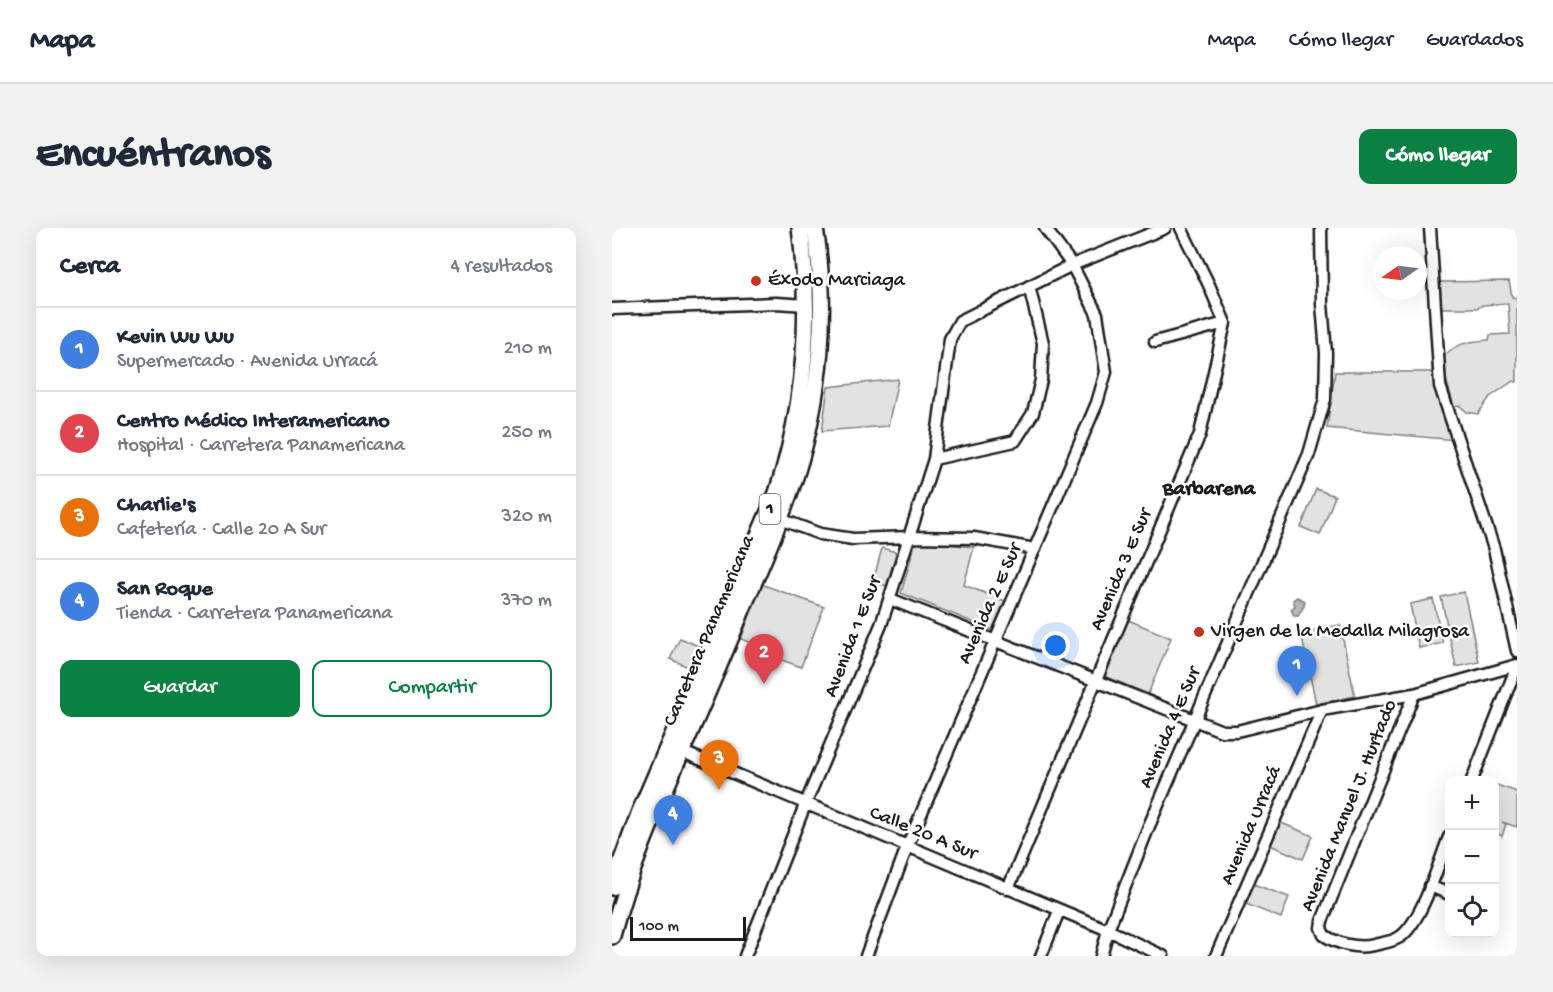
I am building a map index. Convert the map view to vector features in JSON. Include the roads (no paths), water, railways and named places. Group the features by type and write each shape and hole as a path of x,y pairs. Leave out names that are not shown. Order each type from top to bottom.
{"highway":[{"name":"Carretera Panamericana","path":"612,936 641,844 675,749 777,493 787,462 799,404 805,358 806,305 800,228"},
{"name":"Carretera Panamericana","path":"612,887 639,814 675,749 780,519 804,449 817,376 821,305 815,231"},
{"path":"815,231 813,292 806,305 814,319 817,376"}],"street":[{"name":"Avenida 2 E Sur","path":"866,956 907,847 1035,549 1096,403 1106,372 1097,314 1072,265 1045,228"},
{"path":"934,459 1015,441 1033,413 1041,380 1042,343 1029,286 1072,265 1166,228"},
{"path":"1155,342 1225,323 1181,228"},
{"name":"Avenida 4 E Sur","path":"1101,956 1108,930 1193,721 1302,471 1325,399 1326,353 1322,304 1321,228"},
{"path":"1430,228 1440,386 1494,549 1517,651"},
{"name":"Avenida 1 E Sur","path":"745,956 805,805 877,636 911,537 934,459 950,339 960,321 1029,286"},
{"path":"612,309 777,303 806,305"},
{"name":"Avenida 3 E Sur","path":"1008,889 1200,434 1225,323"},
{"path":"780,519 820,534 853,539 974,538 1035,549"},
{"path":"890,599 1193,721 1230,732 1322,710 1414,694 1517,665"},
{"path":"1474,776 1517,665"},
{"name":"Avenida Manuel J. Hurtado","path":"1414,694 1322,921 1322,932 1327,938 1355,947 1366,947 1399,937 1410,928 1430,886"},
{"name":"Avenida Urracá","path":"1216,956 1322,710"},
{"name":"Calle 20 A Sur","path":"675,749 1108,930 1163,956"},
{"path":"1445,847 1430,886 1445,892"},
{"path":"1041,956 1059,911"}],"place":[{"name":"Éxodo Marciaga","path":"756,281"},
{"name":"Virgen de la Medalla Milagrosa","path":"1199,632"},
{"name":"Centro Médico Interamericano","path":"764,684"},
{"name":"Kevin Wu Wu","path":"1297,696"},
{"name":"Charlie's","path":"719,790"},
{"name":"San Roque","path":"673,845"}],"district":[{"name":"Barbarena","path":"1209,490"}]}
